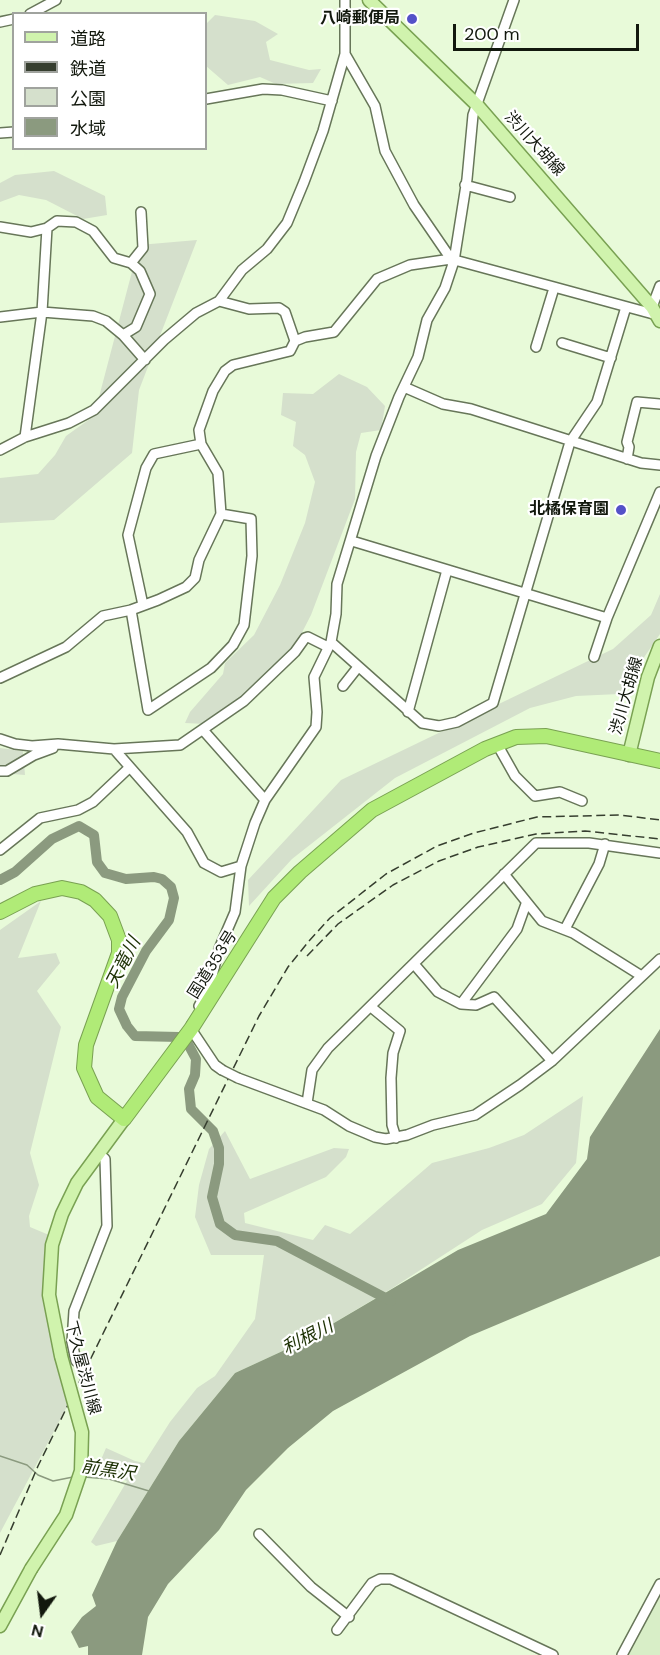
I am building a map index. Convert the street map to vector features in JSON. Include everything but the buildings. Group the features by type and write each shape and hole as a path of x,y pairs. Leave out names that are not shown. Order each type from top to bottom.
{"highway":[{"name":"国道353号","path":"124,1119 189,1032 282,889 372,810 496,744 516,737 546,736 660,761"},
{"path":"0,912 35,894 62,888 81,892 95,900 110,916 119,940 119,953 86,1045 84,1068 97,1096 124,1119"}],"main road":[{"name":"渋川大胡線","path":"369,0 477,105 657,314"},
{"name":"渋川大胡線","path":"629,755 648,677 660,646"},
{"name":"下久屋渋川線","path":"0,1626 31,1569 66,1515 81,1471 82,1432 61,1356 49,1295 52,1245 69,1199 98,1153 124,1119"}],"street":[{"path":"34,12 56,0"},
{"path":"0,450 25,437 69,423 94,410 183,324 219,301 242,270 267,249 287,223 323,131 345,54 345,0"},
{"path":"514,0 473,115 465,185 445,288 427,320 418,357 376,456 352,541 337,584 336,614 329,644 314,677 318,712 316,727 265,800 255,823 241,866 235,912 219,949 209,987 194,1016 189,1032 215,1065 222,1070 307,1103 365,1133 386,1139 475,1115 552,1061 640,975 660,959"},
{"path":"345,54 375,106 378,129 389,161 414,205 452,260"},
{"path":"207,99 263,88 332,101"},
{"path":"465,185 510,197"},
{"path":"130,263 143,248 141,212"},
{"path":"0,227 31,232 46,228 57,221 76,222 93,231 114,258 130,263 140,271 150,294 136,327 123,335"},
{"path":"25,437 42,312 46,228"},
{"path":"0,678 66,647 103,616 131,610 186,587 195,578 199,560 221,514 218,473 201,444 199,430 204,410 225,371 233,365 290,351 295,341 305,337 334,332 377,279 410,265 452,260 657,314 660,286"},
{"path":"536,347 554,288"},
{"path":"219,301 249,309 279,308 285,312 295,341"},
{"path":"0,739 23,745 64,745 114,749 180,746 244,701 295,652 304,638 309,637 329,644 358,666 422,723 439,726 457,722 493,703 570,442 597,402 626,307"},
{"path":"0,317 42,312 93,316 106,321 123,335 145,360"},
{"path":"562,343 611,358"},
{"path":"404,387 443,404 471,409 627,459 660,465"},
{"path":"627,459 629,447 627,442 637,402 660,404"},
{"path":"144,604 128,535 146,468 154,454 201,444"},
{"path":"594,657 607,618 660,492"},
{"path":"131,610 148,710 211,668 233,645 244,625 252,556 251,519 221,514"},
{"path":"352,541 607,618"},
{"path":"408,712 447,570"},
{"path":"343,686 358,666"},
{"path":"203,730 265,800"},
{"path":"496,744 515,776 535,796 560,792 582,801"},
{"path":"0,771 7,771 34,755 64,745"},
{"path":"114,749 187,832 204,863 221,872 241,866"},
{"path":"0,850 40,818 78,810 93,802 130,767"},
{"path":"307,1103 312,1070 328,1048 536,843 605,844 660,853"},
{"path":"565,930 599,864 605,844"},
{"path":"504,874 542,921 565,930 640,975"},
{"path":"461,1004 517,929 526,904"},
{"path":"414,964 438,992 461,1004 476,1005 494,997 552,1061"},
{"path":"371,1006 400,1031 393,1053 390,1078 392,1125 396,1137"},
{"path":"76,1361 72,1342 74,1311 107,1226 105,1159 98,1153"},
{"path":"259,1534 311,1587 349,1617"},
{"path":"337,1630 349,1617 372,1583 380,1579 391,1579 553,1655"},
{"path":"622,1655 660,1584"}],"shaded area":[{"path":"657,1595 660,1597 660,1655 624,1655"}],"green space":[{"path":"215,15 255,21 278,34 266,42 270,60 309,70 321,69 313,83 276,84 260,77 228,85 207,67 207,23"},
{"path":"54,171 105,196 107,215 83,219 46,200 19,195 0,202 0,183 15,175"},
{"path":"197,240 139,390 132,453 54,520 0,523 0,478 38,474 55,455 66,436 94,416 139,245"},
{"path":"339,374 367,387 385,406 381,430 361,433 356,452 355,499 311,615 292,652 245,697 205,724 185,723 190,712 223,674 225,663 254,635 280,585 305,523 315,482 305,455 293,446 296,422 281,415 283,393 313,394"},
{"path":"660,594 660,634 619,694 576,696 530,708 395,778 292,859 249,906 248,880 341,780 613,649 651,615"},
{"path":"0,748 23,751 25,775 0,773"},
{"path":"41,901 18,958 56,953 60,963 37,991 61,1027 30,1153 39,1185 29,1216 30,1227 49,1235 44,1263 44,1299 70,1401 0,1533 0,930"},
{"path":"583,1096 576,1163 542,1204 482,1230 391,1289 300,1343 235,1373 179,1441 117,1541 96,1546 91,1542 127,1481 97,1469 106,1448 144,1463 170,1422 197,1388 215,1376 255,1319 264,1255 211,1255 195,1217 199,1185 209,1149 225,1131 250,1179 334,1148 349,1149 346,1157 326,1177 244,1213 245,1223 313,1240 325,1225 350,1234 432,1163 489,1148 524,1135"}],"water":[{"path":"660,1029 660,1256 470,1336 333,1411 288,1448 246,1490 219,1530 168,1584 148,1617 142,1655 88,1655 88,1646 79,1648 71,1632 82,1617 96,1606 92,1595 117,1541 179,1441 235,1373 300,1343 458,1250 546,1214 587,1159 590,1137"}],"waterway":[{"name":"天竜川","path":"0,880 15,872 52,839 79,826 94,835 97,862 105,873 126,879 154,877 162,879 171,887 174,898 169,920 146,951 122,997 119,1009 135,1036 179,1037 187,1042 196,1059 195,1075 189,1089 191,1109 213,1131 219,1148 219,1164 212,1197 220,1224 235,1235 277,1241 391,1301"},
{"name":"前黒沢","path":"0,1456 27,1465 38,1475 53,1481 73,1477"},
{"name":"前黒沢","path":"84,1477 109,1479 149,1491"}],"railway":[{"path":"0,1555 38,1466 259,1016 288,967 309,941 330,918 386,874 437,846 474,833 537,817 620,815 660,820"},
{"path":"307,956 338,924 393,885 439,861 478,847 536,834 585,831 660,839"}],"place":[{"name":"八崎郵便局","path":"412,19"},
{"name":"北橘保育園","path":"621,510"}],"water label":[{"name":"利根川","path":"308,1338"}]}
